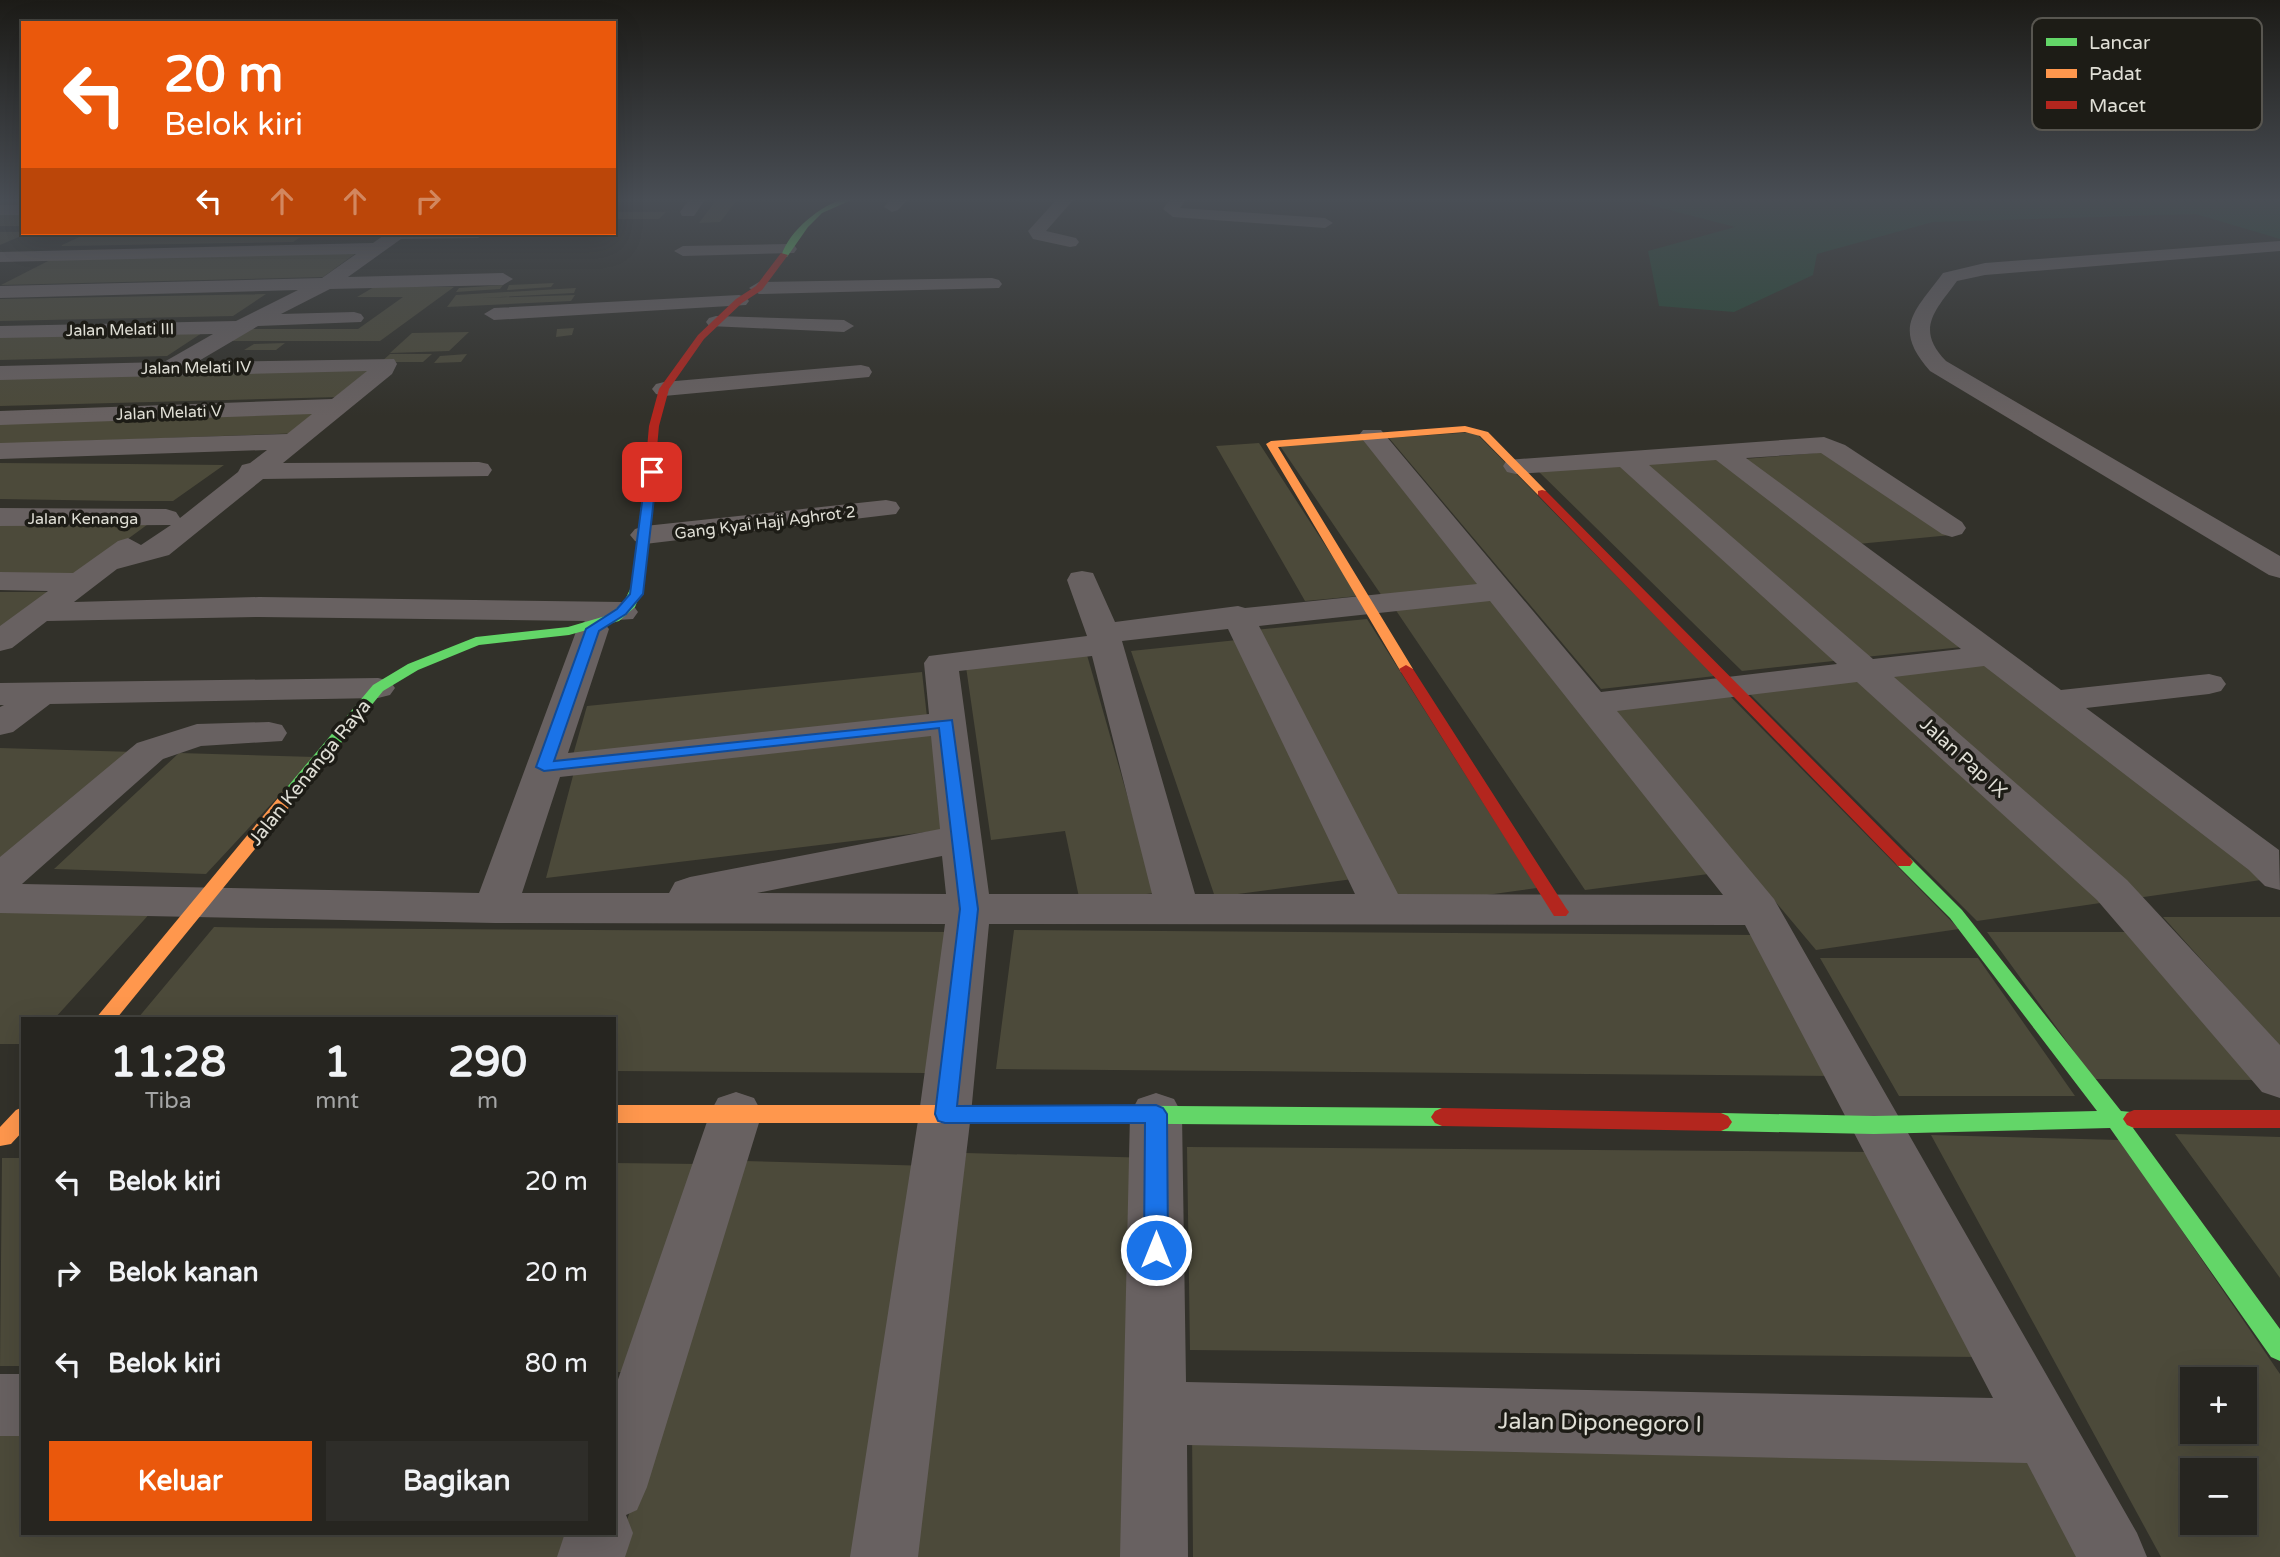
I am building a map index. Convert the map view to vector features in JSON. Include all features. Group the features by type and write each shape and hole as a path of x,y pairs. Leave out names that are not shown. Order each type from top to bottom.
{"street":[{"path":"171,368 343,271"},
{"path":"379,688 437,654 478,641 593,629 622,612 637,594 645,536 654,426 664,389 716,322 739,301 760,288 772,271"},
{"path":"1975,271 1950,277 1917,331 1918,344 1938,366 2280,569"},
{"path":"0,292 503,279"},
{"path":"760,288 992,284"},
{"path":"494,314 739,301"},
{"name":"Jalan Melati III","path":"0,332 354,318"},
{"path":"716,322 844,326"},
{"name":"Jalan Melati IV","path":"0,373 386,364 384,369 338,406"},
{"path":"664,389 861,372"},
{"path":"0,641 166,518 242,468 296,441 338,406"},
{"name":"Jalan Melati V","path":"0,418 338,406"},
{"path":"1560,912 1366,606 1270,446 1280,441 1372,435 1476,430 1484,433 1728,685 1956,914 2115,1119 2280,1349"},
{"path":"1372,435 1588,704 1759,910 1874,1125 2113,1557"},
{"path":"0,451 296,441"},
{"path":"106,563 159,549 266,442"},
{"path":"1516,466 1815,445 1833,448 1952,528"},
{"path":"1720,451 2264,860 2280,876"},
{"name":"Jalan Pap IX","path":"1626,458 2112,890 2280,1078"},
{"path":"0,461 242,468 479,470"},
{"name":"Gang Kyai Haji Aghrot 2","path":"645,536 886,508"},
{"name":"Jalan Kenanga","path":"0,517 166,518"},
{"path":"1082,580 1105,638 1178,909"},
{"path":"0,581 80,582"},
{"path":"884,1557 945,1114 969,909 941,666 944,662 1238,616 1366,606 1496,591"},
{"path":"40,612 259,607 622,612"},
{"path":"1238,616 1385,911"},
{"path":"495,908 593,629"},
{"path":"1588,704 1992,655"},
{"path":"2053,701 2209,684"},
{"name":"Jalan Kenanga Raya","path":"0,694 218,688 379,688"},
{"name":"Jalan Kenanga Raya","path":"107,1017 379,688"},
{"path":"0,724 41,694"},
{"path":"544,767 946,723"},
{"path":"0,880 150,751 197,734 270,733"},
{"path":"606,908 959,839"},
{"path":"0,898 495,908 1560,912 1759,910"},
{"path":"616,1475 627,1406 736,1113"},
{"path":"616,1114 1156,1114 1874,1125 2115,1119 2280,1119"},
{"path":"1154,1557 1156,1114"},
{"path":"0,1405 21,1405"},
{"name":"Jalan Diponegoro I","path":"1156,1413 2043,1431"},
{"path":"592,1557 598,1535"}],"green space":[{"path":"1652,271 1814,271 1813,275 1734,312 1659,306"}],"building":[{"path":"29,271 332,271 323,277 1,285"},
{"path":"554,283 551,287 507,290 509,285"},
{"path":"503,285 500,289 456,292 459,288"},
{"path":"374,287 454,287 380,341 231,341 251,329 358,329 403,297 357,297"},
{"path":"576,288 574,293 481,298 575,295 571,301 447,307 456,295"},
{"path":"266,294 233,316 0,321 0,299"},
{"path":"574,328 572,335 556,337 557,329"},
{"path":"205,331 167,356 0,360 0,336"},
{"path":"469,332 449,351 390,353 412,333"},
{"path":"285,343 276,350 244,350 254,344"},
{"path":"390,354 432,354 423,362 381,362"},
{"path":"467,354 461,362 434,363 440,356"},
{"path":"373,369 340,397 0,406 0,378"},
{"path":"326,412 303,433 0,444 0,423"},
{"path":"1475,432 1715,676 1601,689 1389,438"},
{"path":"1365,436 1487,586 1382,596 1278,443"},
{"path":"1259,443 1358,596 1305,601 1216,446"},
{"path":"1828,452 1951,535 1858,544 1744,459"},
{"path":"1724,458 1972,646 1865,657 1638,465"},
{"path":"1623,462 1852,659 1742,671 1536,469"},
{"path":"0,463 224,465 173,501 123,501 0,499"},
{"path":"0,518 155,519 80,574 0,574"},
{"path":"0,592 55,592 0,632"},
{"path":"1501,598 1724,872 1585,890 1395,609"},
{"path":"1367,619 1537,888 1393,908 1255,630"},
{"path":"1247,639 1361,878 1215,897 1131,651"},
{"path":"1085,648 1155,893 1080,902 1065,831 991,840 965,660"},
{"path":"1986,663 2268,879 2137,898 1877,675"},
{"path":"922,672 927,717 573,755 587,706"},
{"path":"1858,677 2114,901 1977,921 1746,690"},
{"path":"1725,691 1959,929 1816,950 1609,704"},
{"path":"932,729 943,830 546,878 575,768"},
{"path":"0,748 135,752 0,868"},
{"path":"179,753 315,757 206,874 54,869"},
{"path":"0,908 153,910 56,1017 21,1017 21,1044 0,1044"},
{"path":"2163,917 2280,917 2280,1048 2253,1017"},
{"path":"214,927 953,932 927,1073 616,1071 616,1017 139,1017"},
{"path":"1014,930 1759,935 1833,1076 996,1069"},
{"path":"1987,932 2136,932 2263,1080 2094,1079"},
{"path":"1820,958 1978,958 2075,1096 1899,1096"},
{"path":"2175,1134 2280,1137 2280,1278 2262,1253"},
{"path":"1931,1135 2120,1140 2280,1374 2280,1557 2161,1557"},
{"path":"1187,1147 1874,1152 1981,1357 1190,1350"},
{"path":"966,1153 1154,1158 1144,1557 900,1557"},
{"path":"2,1158 21,1158 21,1366 0,1366"},
{"path":"744,1161 933,1166 859,1557 615,1557"},
{"path":"616,1163 699,1164 628,1372 616,1372"},
{"path":"0,1413 21,1413 21,1535 576,1535 569,1557 0,1557"},
{"path":"1192,1427 2023,1436 2087,1557 1193,1557"}],"traffic: fast":[{"path":"289,796 378,688 413,667 476,641 569,631 614,618 630,604 638,585 647,491"},
{"path":"1904,862 1956,914 2115,1119 2280,1349"},
{"path":"1045,1114 1442,1117"},
{"path":"1721,1122 1874,1125 2134,1119"}],"traffic: slow":[{"path":"1406,669 1271,444 1465,429 1484,434 1542,493"},
{"path":"107,1017 289,796"},
{"path":"616,1114 1045,1114"},
{"path":"3,1138 21,1118"}],"traffic: jam":[{"path":"647,491 654,426 664,389 701,337 739,301 759,288 772,271"},
{"path":"1542,493 1904,862"},
{"path":"1406,669 1560,912"},
{"path":"1442,1117 1721,1122"},
{"path":"2134,1119 2280,1119"}],"route":[{"path":"652,472 637,594 622,612 593,629 544,767 946,723 969,909 945,1114 1156,1114 1156,1250"}]}
